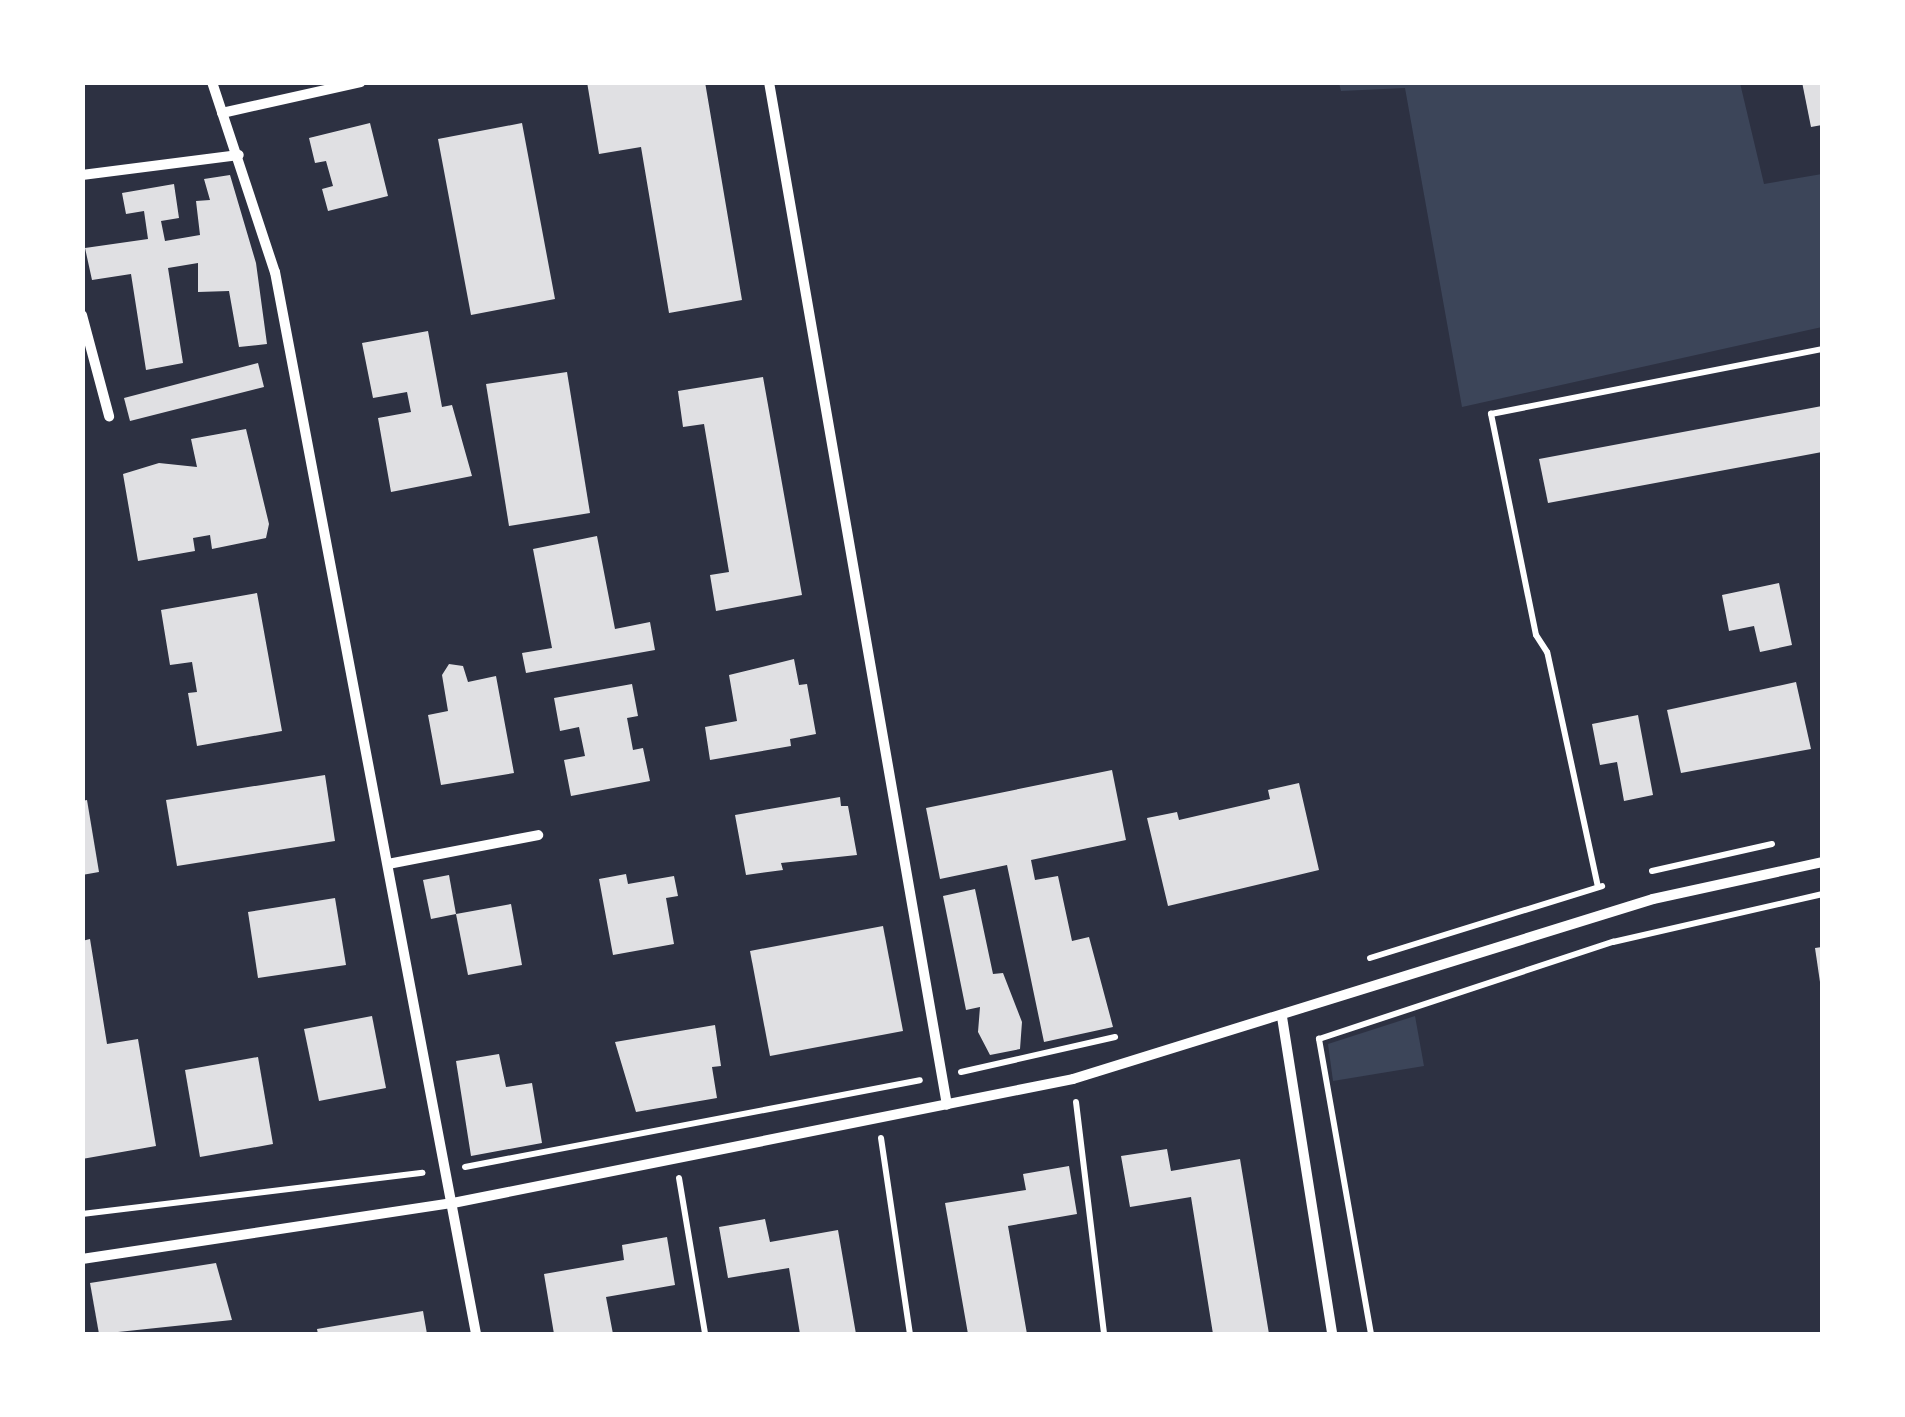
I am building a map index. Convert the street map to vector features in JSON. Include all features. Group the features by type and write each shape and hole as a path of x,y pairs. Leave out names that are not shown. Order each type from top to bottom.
{"street":[{"path":"212,82 240,156 275,272 476,1334"},
{"path":"222,112 361,82"},
{"path":"769,82 947,1105"},
{"path":"82,175 240,156"},
{"path":"82,315 109,416"},
{"path":"388,864 538,835"},
{"path":"82,1259 453,1203 1073,1079 1654,899 1822,862"},
{"path":"1282,1017 1332,1334"}],"path":[{"path":"1598,887 1547,652 1536,635 1491,414 1822,349"},
{"path":"1371,1334 1318,1039 1614,942 1822,894"},
{"path":"1073,1079 1104,1334"},
{"path":"878,1118 910,1334"},
{"path":"676,1156 705,1334"}],"shaded area":[{"path":"1339,83 1740,83 1764,184 1822,174 1822,327 1462,407 1405,88 1341,91"},
{"path":"1415,1016 1424,1066 1333,1081 1328,1044"}],"building":[{"path":"587,82 705,82 742,300 669,313 641,147 599,154"},
{"path":"1802,82 1822,82 1822,125 1811,127"},
{"path":"370,123 388,196 328,211 322,189 333,186 326,161 315,163 309,138"},
{"path":"522,123 555,299 471,315 438,139"},
{"path":"230,175 256,263 267,344 239,347 229,291 198,292 198,263 168,268 183,363 146,370 131,274 92,280 85,248 148,239 144,211 126,214 122,193 174,184 179,218 161,221 165,241 200,235 196,201 210,200 204,179"},
{"path":"428,331 442,407 452,405 472,476 391,492 378,418 411,412 407,392 373,398 362,343"},
{"path":"258,363 264,387 130,421 124,398"},
{"path":"567,372 590,513 509,526 486,384"},
{"path":"763,377 802,595 716,611 710,575 729,572 704,424 683,427 678,391"},
{"path":"1822,406 1822,452 1548,503 1539,459"},
{"path":"246,429 269,524 266,538 212,549 210,535 193,538 195,551 138,561 123,474 159,463 197,467 191,439"},
{"path":"597,536 615,629 650,622 655,650 526,673 522,653 552,648 533,549"},
{"path":"1779,583 1792,645 1760,652 1754,626 1729,631 1722,595"},
{"path":"257,593 282,731 197,746 188,693 197,692 192,662 170,665 161,610"},
{"path":"794,659 799,685 807,684 816,734 790,739 791,746 710,760 705,727 737,721 729,675"},
{"path":"449,664 463,666 468,682 496,676 514,773 441,785 428,715 448,711 442,675"},
{"path":"1796,682 1811,749 1681,773 1667,710"},
{"path":"632,684 638,716 627,718 633,750 643,748 650,781 571,796 564,760 585,756 579,727 560,731 554,698"},
{"path":"1638,715 1653,795 1624,801 1617,762 1600,765 1592,724"},
{"path":"1112,770 1126,840 1031,860 1035,880 1058,876 1072,941 1089,937 1113,1027 1044,1042 1007,865 940,879 926,808"},
{"path":"325,775 335,841 177,866 166,800"},
{"path":"1299,783 1319,870 1168,906 1147,818 1177,812 1179,820 1270,799 1268,790"},
{"path":"840,797 841,806 848,806 857,855 781,863 783,870 746,875 735,815"},
{"path":"87,800 99,872 82,875 82,801"},
{"path":"626,874 628,884 674,876 678,896 666,898 674,944 613,955 599,879"},
{"path":"449,875 456,914 431,919 423,880"},
{"path":"975,889 993,974 1003,973 1022,1022 1020,1049 990,1055 978,1032 980,1007 966,1010 943,896"},
{"path":"335,898 346,965 258,978 248,912"},
{"path":"511,904 522,965 468,975 456,914"},
{"path":"883,926 903,1031 770,1056 750,951"},
{"path":"90,939 107,1044 138,1039 156,1146 82,1159 82,941"},
{"path":"1822,947 1822,982 1820,982 1815,948"},
{"path":"372,1016 386,1088 319,1101 304,1029"},
{"path":"715,1025 721,1066 712,1067 717,1098 636,1112 615,1042"},
{"path":"499,1054 506,1087 532,1083 542,1143 471,1156 456,1061"},
{"path":"258,1057 273,1144 200,1157 185,1070"},
{"path":"1167,1149 1171,1171 1240,1159 1269,1334 1213,1334 1191,1197 1130,1207 1121,1156"},
{"path":"1069,1166 1077,1214 1008,1226 1027,1334 968,1334 945,1203 1026,1190 1023,1174"},
{"path":"765,1219 770,1242 838,1230 856,1334 800,1334 789,1268 728,1278 719,1227"},
{"path":"667,1237 675,1285 606,1297 613,1334 554,1334 544,1274 624,1260 622,1245"},
{"path":"216,1263 232,1320 99,1334 90,1283"},
{"path":"423,1311 427,1334 318,1334 317,1329"}]}
